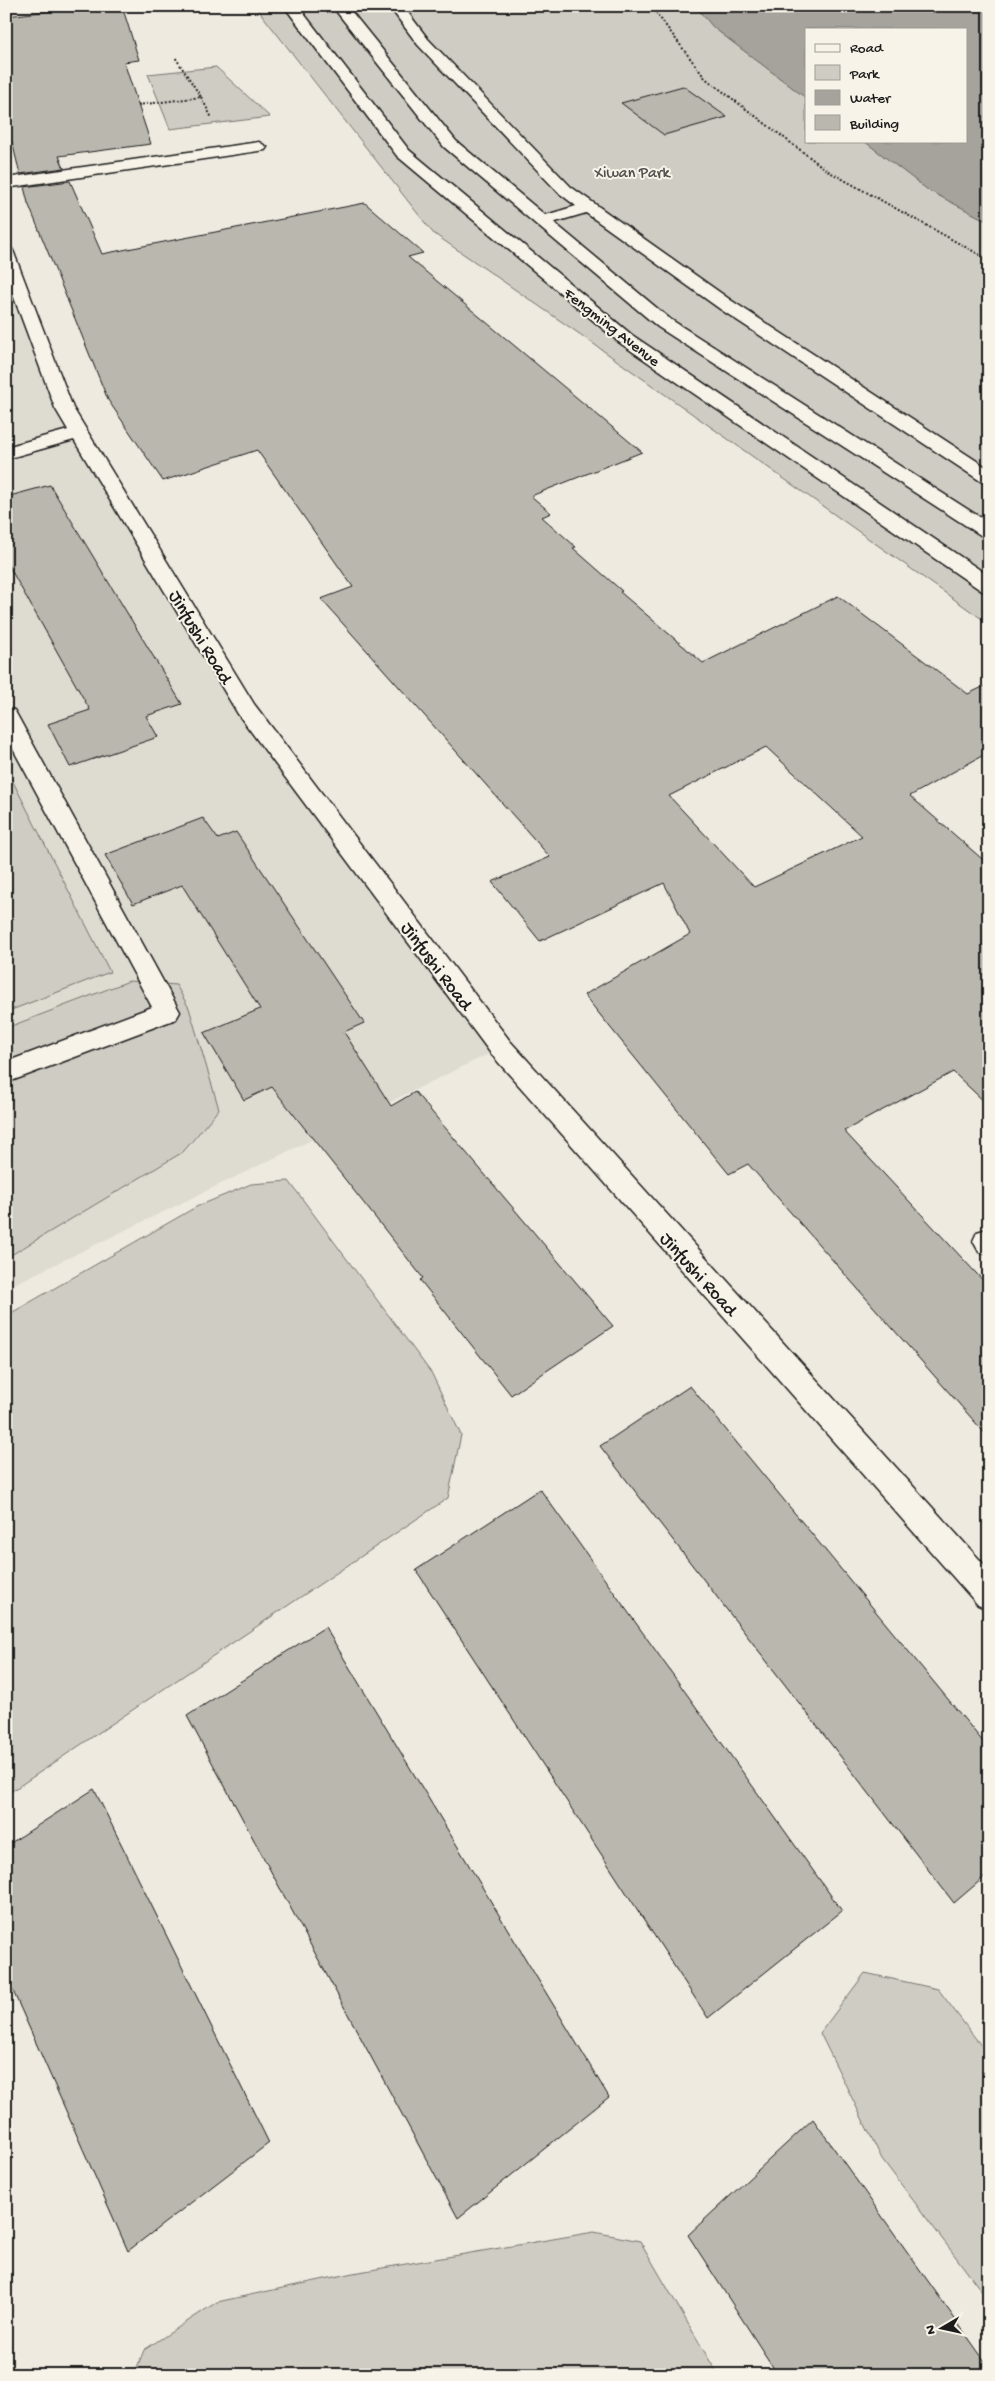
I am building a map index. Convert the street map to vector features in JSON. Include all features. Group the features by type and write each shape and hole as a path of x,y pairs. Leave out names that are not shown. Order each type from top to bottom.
{"street":[{"name":"Fengming Avenue","path":"291,6 403,153 618,333 989,586"},
{"name":"Fengming Avenue","path":"339,6 450,144 664,323 989,532"},
{"path":"396,6 423,42 565,190 726,305 989,478"},
{"path":"6,183 259,147"},
{"path":"542,221 589,208"},
{"name":"Jinfushi Road","path":"6,253 64,408 246,709 500,1048 989,1594"},
{"path":"6,454 79,433"},
{"path":"6,715 166,1012 6,1073"}],"path":[{"path":"651,6 705,78 828,171 989,260"},
{"path":"138,105 201,97 175,57"}],"shaded area":[{"path":"6,253 64,408 246,709 501,1048 6,1288"}],"green space":[{"name":"Xiwan Park","path":"255,6 695,6 714,28 805,97 805,142 865,142 928,190 989,222 989,624 581,335 433,233"},
{"path":"216,67 270,117 170,129 148,74"},
{"path":"6,768 110,972 6,1012"},
{"path":"129,981 176,985 189,1008 219,1109 183,1152 6,1258 6,1028"},
{"path":"289,1181 432,1374 461,1435 448,1498 6,1795 6,1316 196,1207 251,1184"},
{"path":"865,1973 938,1989 989,2056 989,2301 882,2159 820,2033"},
{"path":"594,2232 640,2241 718,2375 134,2375 144,2350 217,2302 353,2273"}],"water":[{"path":"695,6 989,6 989,222 928,190 865,142 968,142 968,28 805,28 805,97 714,28"}],"building":[{"path":"96,6 122,6 139,60 124,62 151,144 59,156 64,168 20,174 6,118 6,16"},
{"path":"683,86 727,117 664,135 621,103"},
{"path":"70,181 102,254 365,203 423,253 408,257 642,452 531,496 551,513 542,517 576,547 573,548 622,591 620,592 703,663 838,596 968,694 989,684 989,752 910,796 989,865 989,1106 953,1072 844,1131 989,1287 989,1438 748,1164 729,1174 584,995 690,934 664,883 540,941 492,882 550,857 321,599 353,587 257,450 163,481 108,400 28,203 24,187","holes":["766,747 862,836 754,887 669,796"]},
{"path":"50,485 182,704 146,716 158,737 70,767 48,724 90,710 6,561 6,497"},
{"path":"203,818 218,839 236,832 364,1023 344,1032 391,1106 415,1092 613,1326 511,1395 420,1280 423,1278 272,1087 244,1100 204,1033 260,1009 182,885 133,904 105,855"},
{"path":"690,1386 989,1749 989,1873 954,1903 600,1446"},
{"path":"540,1489 842,1911 708,2018 416,1570"},
{"path":"325,1627 609,2097 458,2218 187,1716"},
{"path":"94,1789 269,2143 128,2251 6,1975 6,1846"},
{"path":"813,2119 989,2367 989,2375 778,2375 688,2235"}]}
